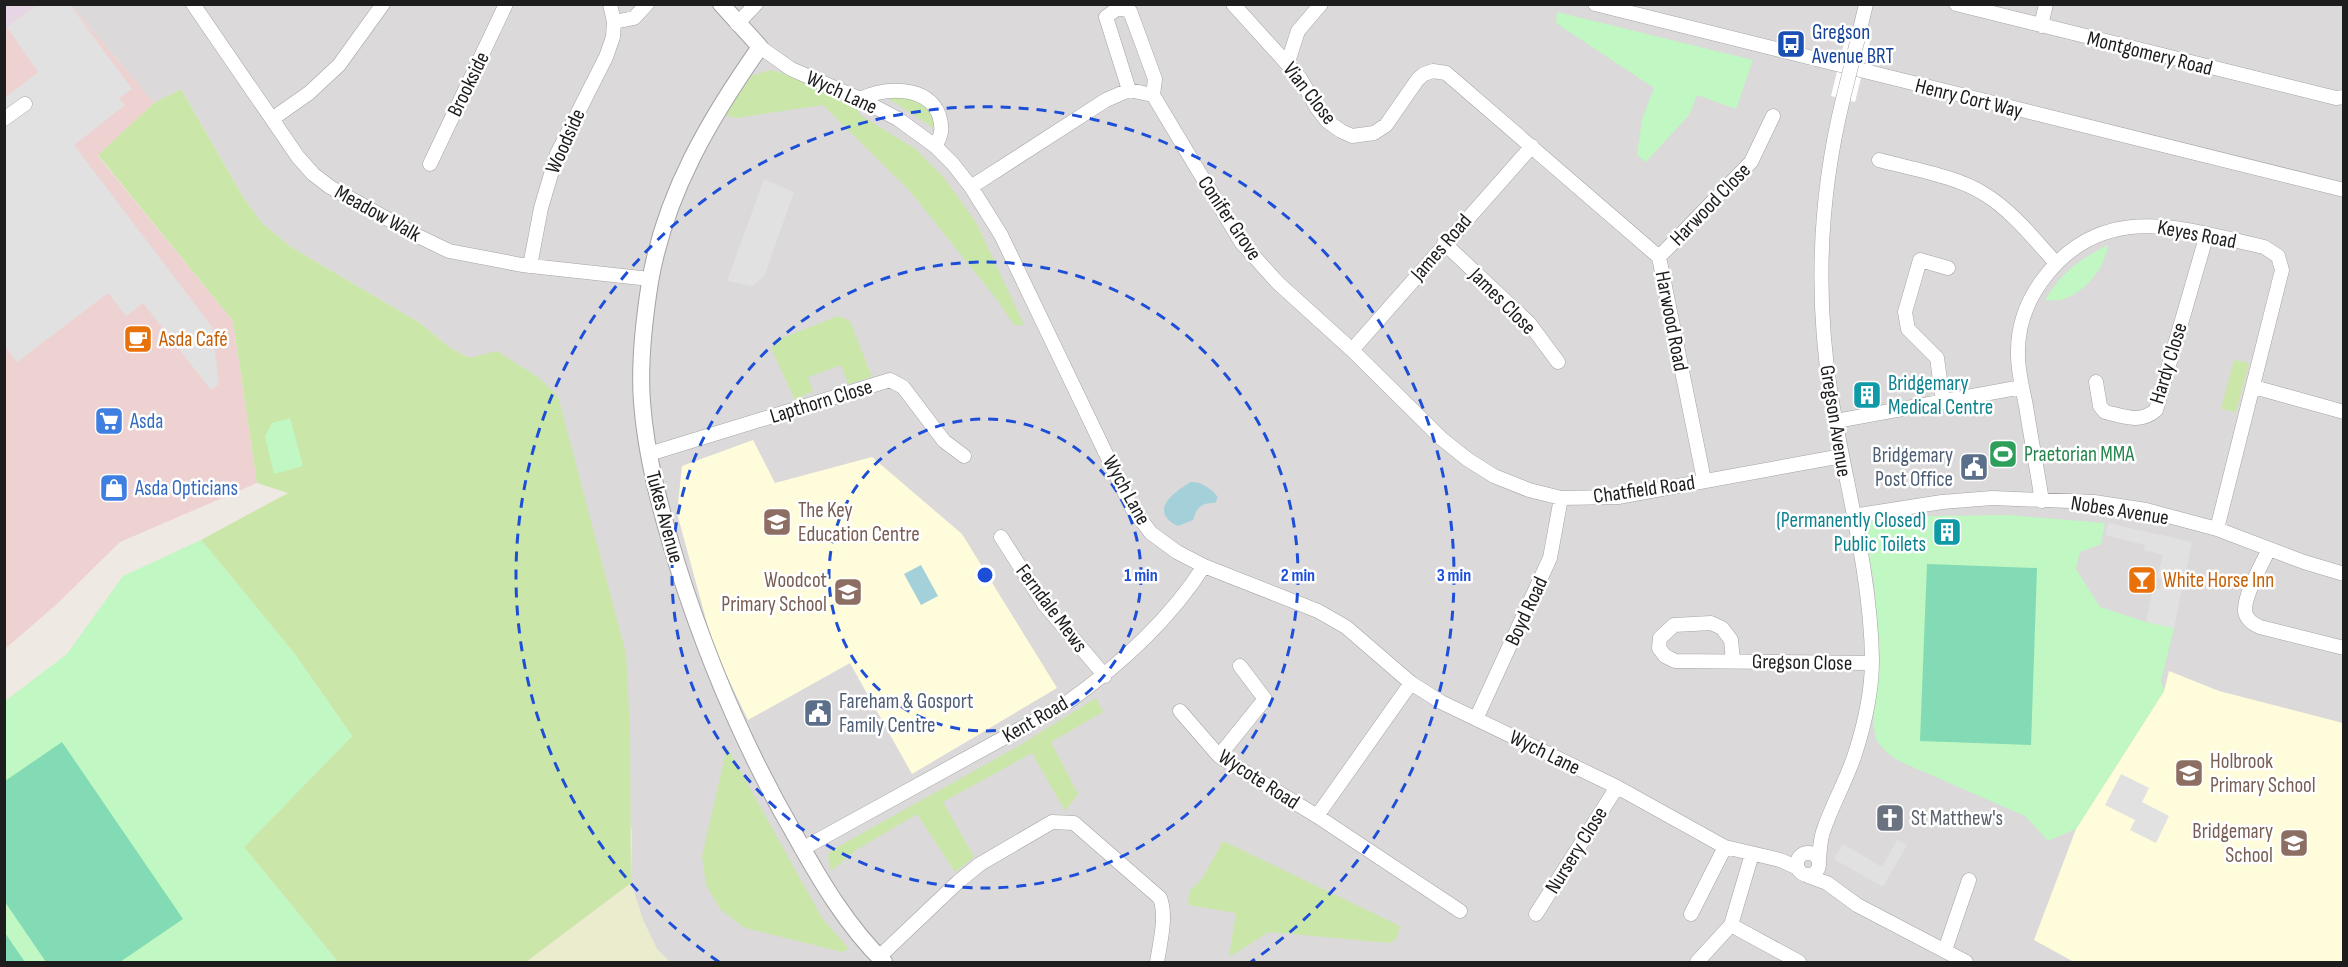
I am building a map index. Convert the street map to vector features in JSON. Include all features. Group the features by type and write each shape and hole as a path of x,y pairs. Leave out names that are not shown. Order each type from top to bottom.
{"street":[{"name":"Meadow Walk","path":"193,4 297,157 313,174 330,187 449,251 499,262 650,279"},
{"path":"272,119 309,93 339,65 383,4"},
{"name":"Brookside","path":"430,164 506,4"},
{"name":"Woodside","path":"530,266 545,191 556,154 606,57 613,37 614,22 610,4"},
{"path":"614,22 634,18 647,4"},
{"name":"Wych Lane","path":"721,4 760,47 791,69 860,99 898,119 935,146 953,164 971,187 1010,253 1132,508 1151,533 1177,552 1203,566 1318,611 1346,627 1411,683 1441,702 1617,787 1725,847 1802,864"},
{"path":"737,24 756,4"},
{"name":"Vian Close","path":"1233,4 1288,62 1317,108 1327,121 1341,131 1352,136 1374,133 1386,125 1418,79 1433,72 1446,73 1532,146"},
{"path":"1288,62 1298,32 1320,4"},
{"name":"Henry Cort Way","path":"1595,4 2343,190"},
{"name":"Gregson Avenue","path":"1802,864 1823,831 1855,754 1869,706 1872,663 1870,618 1836,421 1823,330 1821,253 1826,183 1866,4"},
{"name":"Montgomery Road","path":"1956,4 2336,98 2343,97"},
{"path":"2041,26 2046,4"},
{"name":"Conifer Grove","path":"1129,90 1106,17 1118,8 1130,11 1155,79 1153,95 1241,242 1278,284 1352,350"},
{"name":"Tukes Avenue","path":"760,47 715,113 682,176 660,242 650,279 644,320 642,400 649,454 661,511 691,606 722,690 763,781 840,909 882,960"},
{"path":"860,99 872,93 889,90 923,97 935,106 943,126 935,146"},
{"path":"971,187 1106,100 1129,90 1153,95"},
{"path":"4,119 25,104"},
{"name":"Harwood Close","path":"1659,257 1751,162 1773,116"},
{"name":"James Road","path":"1352,350 1444,243 1532,146"},
{"name":"Harwood Road","path":"1532,146 1659,257 1704,480"},
{"path":"1879,160 1961,183 1983,193 2008,212 2056,263"},
{"name":"Keyes Road","path":"2042,501 2018,357 2023,315 2031,297 2056,263 2071,249 2089,238 2126,227 2164,225 2264,247 2278,256 2282,270 2217,529"},
{"name":"Hardy Close","path":"2096,382 2100,406 2105,412 2138,419 2147,417 2156,410 2207,234"},
{"name":"James Close","path":"1444,243 1529,323 1558,362"},
{"path":"1943,402 1937,358 1908,329 1905,312 1920,260 1948,268"},
{"name":"Chatfield Road","path":"1352,350 1442,439 1467,459 1494,476 1529,490 1561,498 1618,497 1842,456"},
{"name":"Lapthorn Close","path":"649,454 890,380 903,387 944,441 964,456"},
{"path":"1836,421 2022,387"},
{"path":"2254,387 2343,412"},
{"name":"Boyd Road","path":"1476,719 1551,558 1561,498"},
{"name":"Nobes Avenue","path":"1853,516 1952,501 1992,498 2094,502 2146,510 2217,529 2343,574"},
{"name":"Ferndale Mews","path":"1001,537 1044,604 1105,676"},
{"path":"2269,549 2248,597 2245,612 2250,622 2260,627 2343,648"},
{"name":"Kent Road","path":"802,849 1065,704 1105,676 1146,637 1185,594 1203,566"},
{"name":"Gregson Close","path":"1733,661 1731,640 1722,628 1711,623 1674,625 1660,638 1659,648 1665,656 1675,661 1872,663"},
{"path":"1219,756 1265,699 1240,666"},
{"name":"Wycote Road","path":"1317,816 1411,683"},
{"name":"Wycote Road","path":"1180,711 1219,756 1317,816 1460,911"},
{"name":"Nursery Close","path":"1536,914 1617,787"},
{"path":"882,960 958,882 980,864 1052,822 1069,822 1074,823 1160,898 1162,927 1158,963"},
{"name":"Gregson Avenue","path":"1819,862 1823,831"},
{"path":"1691,914 1725,847"},
{"path":"1802,864 1810,853 1819,862 1827,883"},
{"path":"1697,963 1731,925 1752,854"},
{"path":"1802,864 1818,871 1819,862"},
{"path":"1802,864 1857,905 1966,963"},
{"path":"1945,950 1969,880"},
{"path":"1731,925 1799,963"}],"shaded area":[{"path":"5,4 36,4 36,5 5,28"},
{"path":"36,5 71,5 154,103 98,156 233,321 257,483 120,542 57,604 5,649 5,28"},
{"path":"37,5 70,5 132,89 119,98 125,105 74,145 212,327 219,384 211,390 143,303 126,316 108,293 17,362 5,347 5,98 38,72 7,27"},
{"path":"71,5 2343,5 2343,962 670,962 657,949 643,920 631,883 632,833 591,530 558,396 469,358 449,347 420,323 291,247 262,223 243,197 181,89 154,103"},
{"path":"764,179 794,192 764,277 752,286 727,281"},
{"name":"Woodcot Primary School","path":"753,440 775,483 872,457 962,534 1057,688 912,774 850,663 748,720 714,649 677,513 682,466"},
{"path":"2108,523 2192,542 2174,628 2146,622 2153,587 2160,589 2162,580 2157,577 2163,555 2144,550 2145,545 2105,535"},
{"name":"Holbrook Primary School","path":"2169,671 2219,691 2343,723 2343,962 2074,962 2034,940 2076,829 2164,691"},
{"path":"2121,774 2149,788 2142,802 2169,816 2156,843 2130,830 2135,820 2105,805"},
{"path":"1897,840 1907,845 1883,887 1834,859 1843,844 1882,867"}],"green space":[{"path":"1557,12 1753,60 1736,109 1697,95 1689,115 1646,162 1637,155 1642,119 1654,88 1556,23"},
{"path":"770,70 810,81 854,102 860,115 917,150 944,178 976,222 1024,325 1014,325 998,301 909,190 823,105 736,118 725,115 751,76"},
{"path":"181,89 243,197 262,223 291,247 420,323 449,347 469,358 497,351 539,378 558,396 626,654 630,730 631,883 526,962 338,962 244,847 352,736 294,653 201,540 288,493 257,483 233,321 98,155 154,103"},
{"path":"901,92 933,108 938,131 886,97"},
{"path":"2108,245 2099,270 2087,284 2064,299 2045,300 2058,281 2072,267"},
{"path":"838,316 850,321 872,377 848,384 841,365 808,377 813,391 795,400 771,348 777,340"},
{"path":"2234,360 2249,363 2236,412 2221,409"},
{"path":"290,418 303,466 274,474 265,436 272,423"},
{"path":"2008,515 2105,523 2101,544 2080,552 2076,569 2100,607 2146,622 2174,628 2161,681 2164,691 2076,829 2048,841 2025,816 1899,761 1887,753 1876,740 1873,722 1880,659 1874,582 1861,517"},
{"path":"201,540 294,653 352,736 244,847 338,962 5,962 5,701 67,654 123,576"},
{"path":"1927,564 2037,568 2031,745 1920,741"},
{"path":"1096,698 1103,712 1051,742 1078,794 1065,811 1032,753 943,802 974,857 955,872 917,814 856,850 831,871 828,855 832,850 1015,748"},
{"path":"62,742 183,919 120,962 46,962 5,902 5,781"},
{"path":"727,747 822,918 849,949 842,952 745,928 721,910 706,885 702,856"},
{"path":"1223,841 1400,926 1396,939 1389,943 1269,932 1229,957 1236,913 1188,905 1189,891 1202,879"},
{"path":"631,883 643,920 657,949 670,962 526,962"},
{"path":"5,933 25,962 5,962"}],"water":[{"path":"1191,482 1206,486 1218,497 1215,503 1200,507 1193,520 1178,526 1169,521 1164,509 1166,503 1177,491"},
{"path":"921,565 938,596 921,605 904,574"}],"pier":[{"path":"1846,35 1870,41 1855,102 1831,96"}],"place":[{"name":"Gregson Avenue BRT","path":"1791,44"},
{"name":"Asda Café","path":"138,339"},
{"name":"Bridgemary Medical Centre","path":"1867,395"},
{"name":"Asda","path":"109,421"},
{"name":"Praetorian MMA","path":"2003,454"},
{"name":"Bridgemary Post Office","path":"1974,467"},
{"name":"Asda Opticians","path":"114,488"},
{"name":"The Key Education Centre","path":"777,522"},
{"name":"(Permanently Closed) Public Toilets","path":"1947,532"},
{"name":"White Horse Inn","path":"2142,580"},
{"name":"Woodcot Primary School","path":"848,592"},
{"name":"Fareham & Gosport Family Centre","path":"818,713"},
{"name":"Holbrook Primary School","path":"2189,773"},
{"name":"St Matthew's","path":"1890,818"},
{"name":"Bridgemary School","path":"2294,843"}]}
